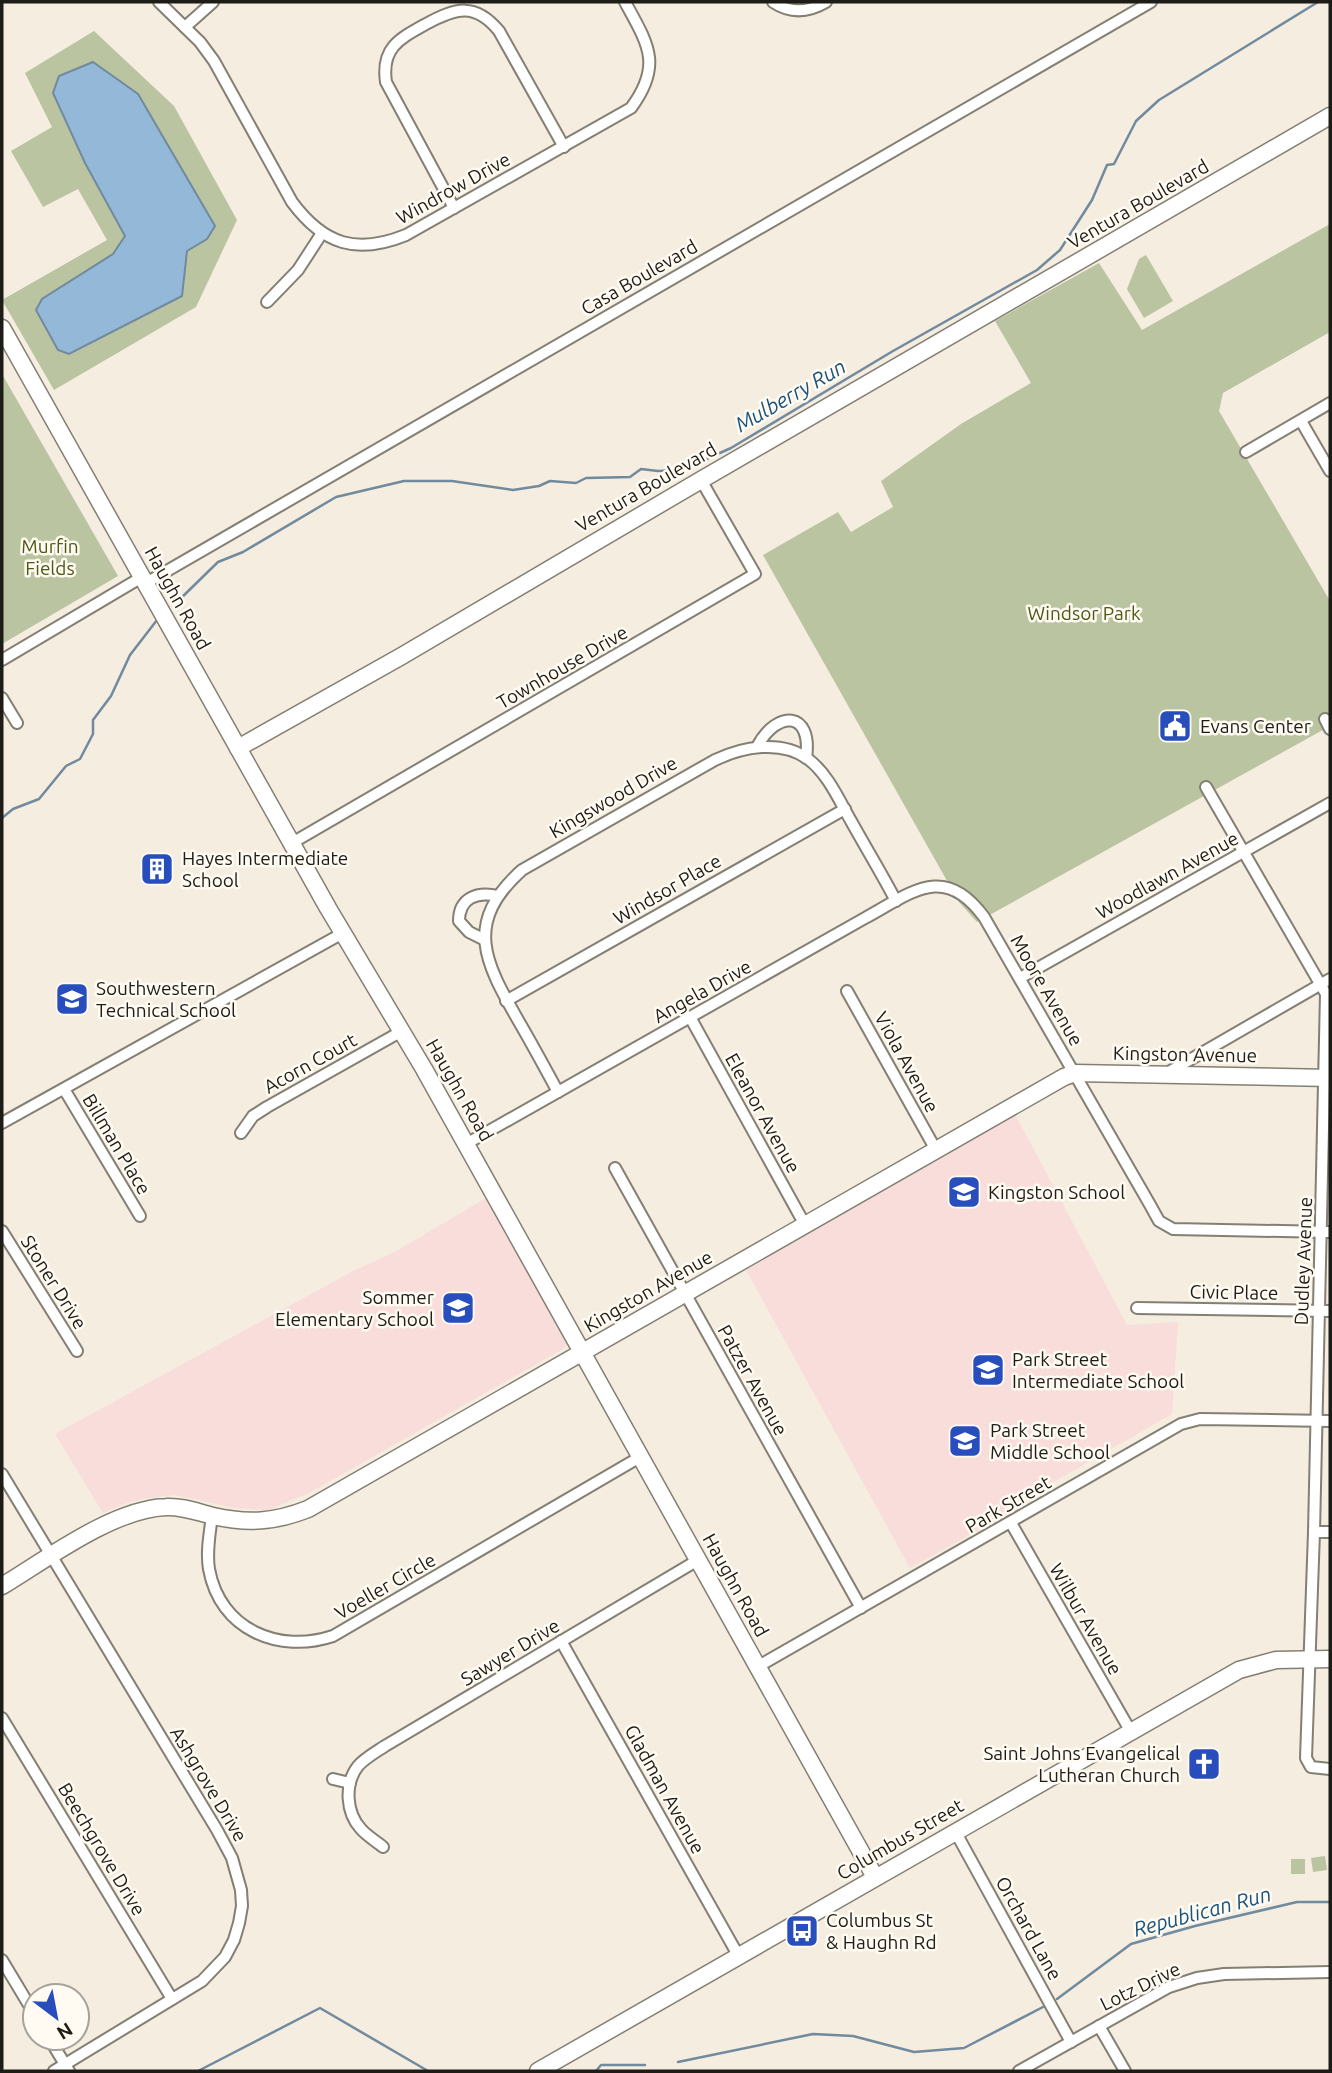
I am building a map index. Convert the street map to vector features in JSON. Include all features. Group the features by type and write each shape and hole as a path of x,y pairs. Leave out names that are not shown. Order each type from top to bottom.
{"street":[{"name":"Windrow Drive","path":"159,2 214,61 301,215 322,233 349,245 388,242 631,108 648,80 648,47 625,2"},
{"path":"185,27 213,2"},
{"path":"773,2 786,9 797,10 807,10 826,2"},
{"name":"Casa Boulevard","path":"2,660 1151,2"},
{"path":"454,208 389,92 384,71 386,58 397,41 431,21 464,9 484,15 493,23 564,147"},
{"name":"Ventura Boulevard","path":"239,748 1330,116"},
{"path":"267,302 298,270 322,233"},
{"name":"Haughn Road","path":"2,328 343,933 466,1144 875,1877"},
{"path":"1246,452 1330,403"},
{"path":"1301,421 1330,471"},
{"name":"Townhouse Drive","path":"292,843 755,574 701,480"},
{"path":"2,698 17,723"},
{"path":"757,747 771,727 788,719 799,724 807,744 806,758 832,787 896,901"},
{"name":"Kingswood Drive","path":"558,1092 491,972 485,940 490,913 498,896 522,870 537,860 731,752 757,747 779,749 806,758"},
{"name":"Dudley Avenue","path":"1206,787 1325,982 1326,1232 1324,1311 1315,1421 1306,1758 1311,1767 1330,1769"},
{"name":"Woodlawn Avenue","path":"1020,978 1330,803"},
{"name":"Windsor Place","path":"506,1000 845,809"},
{"name":"Angela Drive","path":"466,1144 920,888 951,888 959,892"},
{"name":"Moore Avenue","path":"959,892 972,900 984,917 1159,1221 1172,1229 1326,1232"},
{"path":"485,940 478,939 464,928 459,921 460,909 468,898 475,895 488,893 498,896"},
{"path":"2,1123 343,933"},
{"path":"1165,1075 1325,982"},
{"name":"Viola Avenue","path":"847,990 936,1150"},
{"name":"Eleanor Avenue","path":"690,1017 805,1225"},
{"name":"Acorn Court","path":"241,1133 253,1116 402,1031"},
{"name":"Kingston Avenue","path":"2,1587 106,1524 137,1511 181,1507 247,1522 265,1522 308,1509 1074,1073 1327,1078"},
{"name":"Billman Place","path":"64,1089 140,1216"},
{"name":"Patzer Avenue","path":"615,1168 860,1608"},
{"name":"Stoner Drive","path":"2,1231 77,1351"},
{"name":"Civic Place","path":"1137,1308 1324,1311"},
{"name":"Park Street","path":"757,1667 1181,1424 1200,1419 1330,1421"},
{"name":"Voeller Circle","path":"212,1515 208,1566 231,1614 269,1639 285,1643 306,1643 333,1636 640,1457"},
{"name":"Ashgrove Drive","path":"2,1474 217,1830 238,1873 242,1906 234,1940 215,1969 202,1981 67,2068 54,2071"},
{"name":"Wilbur Avenue","path":"1010,1523 1131,1732"},
{"path":"1314,1532 1330,1532"},
{"name":"Sawyer Drive","path":"350,1783 356,1769 365,1759 698,1560"},
{"name":"Gladman Avenue","path":"561,1641 738,1955"},
{"name":"Columbus Street","path":"538,2071 1240,1670 1276,1660 1330,1659"},
{"name":"Beechgrove Drive","path":"2,1718 172,1999"},
{"path":"333,1779 350,1783 348,1802 355,1819 361,1829 383,1847"},
{"name":"Orchard Lane","path":"955,1831 1072,2042"},
{"path":"2,1960 21,1992"},
{"name":"Lotz Drive","path":"1019,2071 1169,1987 1197,1978 1224,1974 1330,1972"},
{"path":"1099,2026 1125,2071"},
{"path":"57,2052 67,2068"}],"shaded area":[{"name":"Park Street Intermediate School","path":"1015,1114 1127,1325 1178,1322 1172,1414 1024,1499 1022,1506 910,1568 746,1270"},
{"path":"486,1198 568,1345 309,1493 268,1510 234,1508 175,1495 142,1499 103,1513 55,1434 353,1271 393,1253"}],"green space":[{"path":"94,31 174,106 237,220 196,307 54,390 2,300 107,240 78,189 43,207 11,151 52,127 25,73"},
{"name":"Windsor Park","path":"1330,224 1330,332 1223,393 1219,411 1330,601 1330,726 977,922 959,902 763,555 838,512 851,532 893,507 881,481 961,424 1031,383 995,321 1099,263 1142,330"},
{"path":"1146,255 1173,301 1144,318 1127,289 1139,259"},
{"name":"Murfin Fields","path":"2,374 118,576 2,644"},
{"path":"1325,1856 1327,1870 1313,1872 1311,1858"},
{"path":"1291,1859 1305,1859 1305,1874 1291,1874"}],"water":[{"path":"93,62 138,94 215,226 207,239 187,251 182,296 69,354 58,350 36,310 42,299 113,254 125,236 85,163 53,93 59,76"}],"waterway":[{"name":"Mulberry Run","path":"177,602 218,562 243,552 336,497 404,481 452,481 513,490 539,486 550,481 576,483 586,478 630,477 641,469 682,470 731,448 893,351 1037,270 1060,250 1092,200 1107,165 1114,164 1136,121 1159,100 1318,2"},
{"name":"Mulberry Run","path":"2,818 13,809 39,799 66,766 80,759 93,734 93,720 111,696 130,655 157,620"},
{"name":"Republican Run","path":"1057,1999 1131,1944 1297,1902 1330,1902"},
{"name":"Republican Run","path":"678,2062 813,2034 853,2036 914,2052 964,2048 1043,2007"},
{"name":"Republican Run","path":"198,2071 320,2008 428,2071"},
{"name":"Republican Run","path":"596,2071 601,2065 645,2065"}],"place":[{"name":"Evans Center","path":"1175,726"},
{"name":"Hayes Intermediate School","path":"157,869"},
{"name":"Southwestern Technical School","path":"72,999"},
{"name":"Kingston School","path":"964,1192"},
{"name":"Sommer Elementary School","path":"458,1308"},
{"name":"Park Street Intermediate School","path":"988,1370"},
{"name":"Park Street Middle School","path":"965,1441"},
{"name":"Saint Johns Evangelical Lutheran Church","path":"1204,1764"},
{"name":"Columbus St & Haughn Rd","path":"802,1931"}]}
